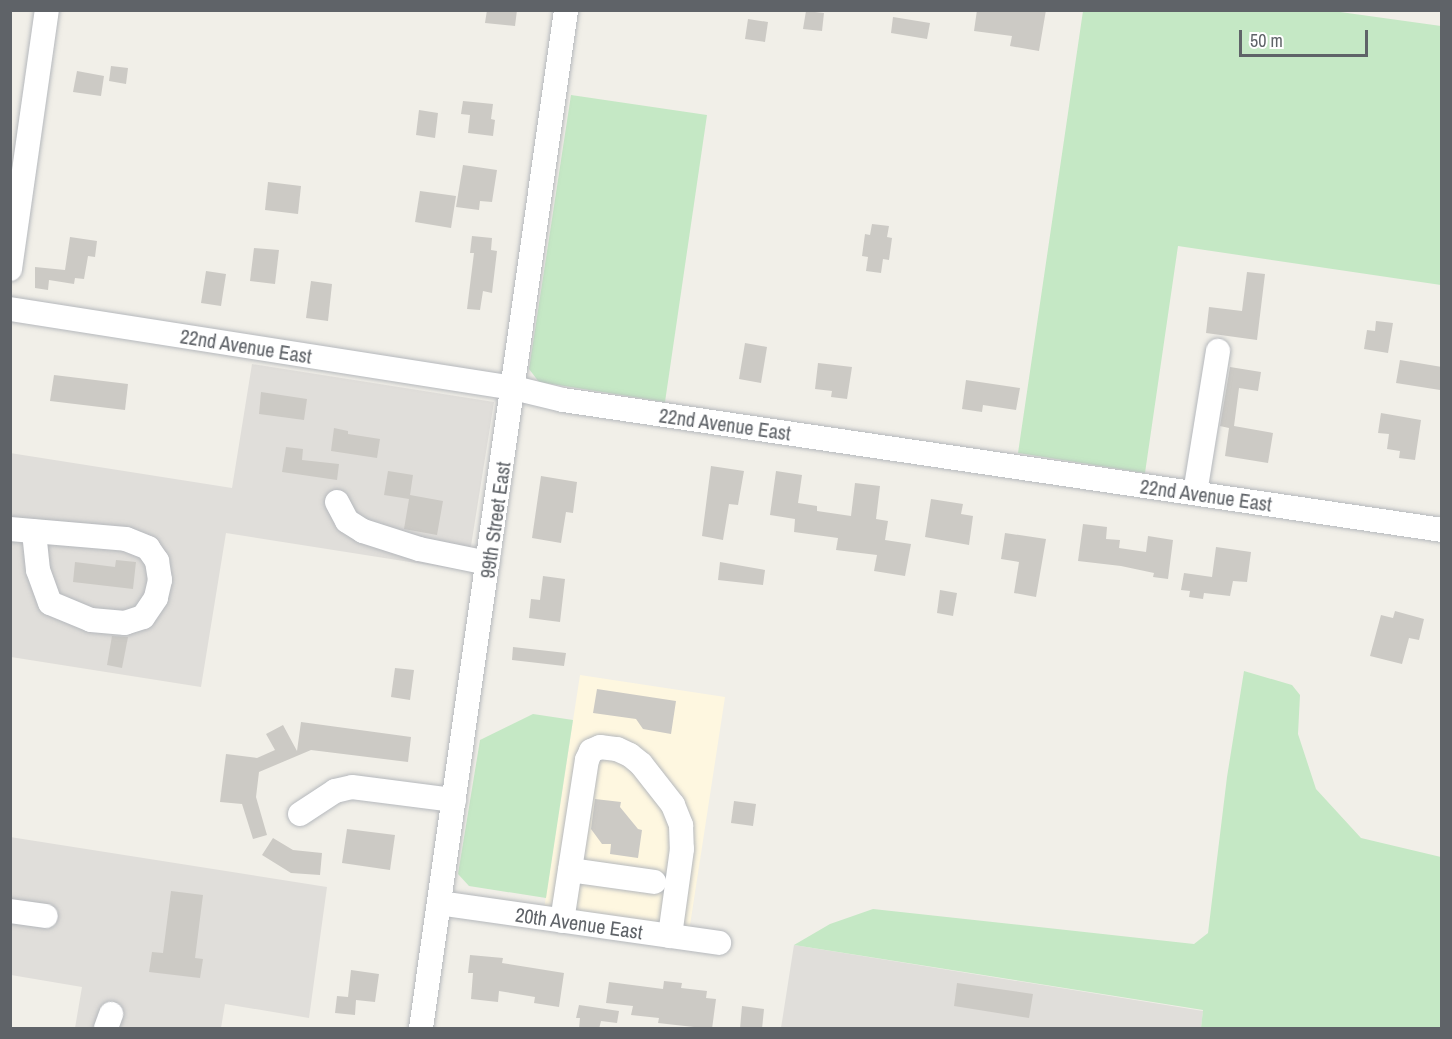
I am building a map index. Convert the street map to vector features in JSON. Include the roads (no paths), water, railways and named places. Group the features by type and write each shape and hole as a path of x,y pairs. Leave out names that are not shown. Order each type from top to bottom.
{"street":[{"path":"10,269 47,10"},
{"name":"99th Street East","path":"421,1029 566,10"},
{"name":"22nd Avenue East","path":"10,309 514,388 563,400 1442,530"},
{"path":"1195,493 1218,351"},
{"path":"337,502 347,521 363,531 419,549 488,563"},
{"path":"22,530 126,539 148,548 157,561 160,580 156,598 143,617 124,623 91,620 50,603 22,530"},
{"path":"562,921 587,760 591,751 600,747 623,750 641,764 673,805 681,825 682,849 670,936"},
{"path":"300,814 335,791 352,787 454,800"},
{"path":"570,870 654,882"},
{"name":"20th Avenue East","path":"439,903 719,943"},
{"path":"10,911 46,916"}]}
